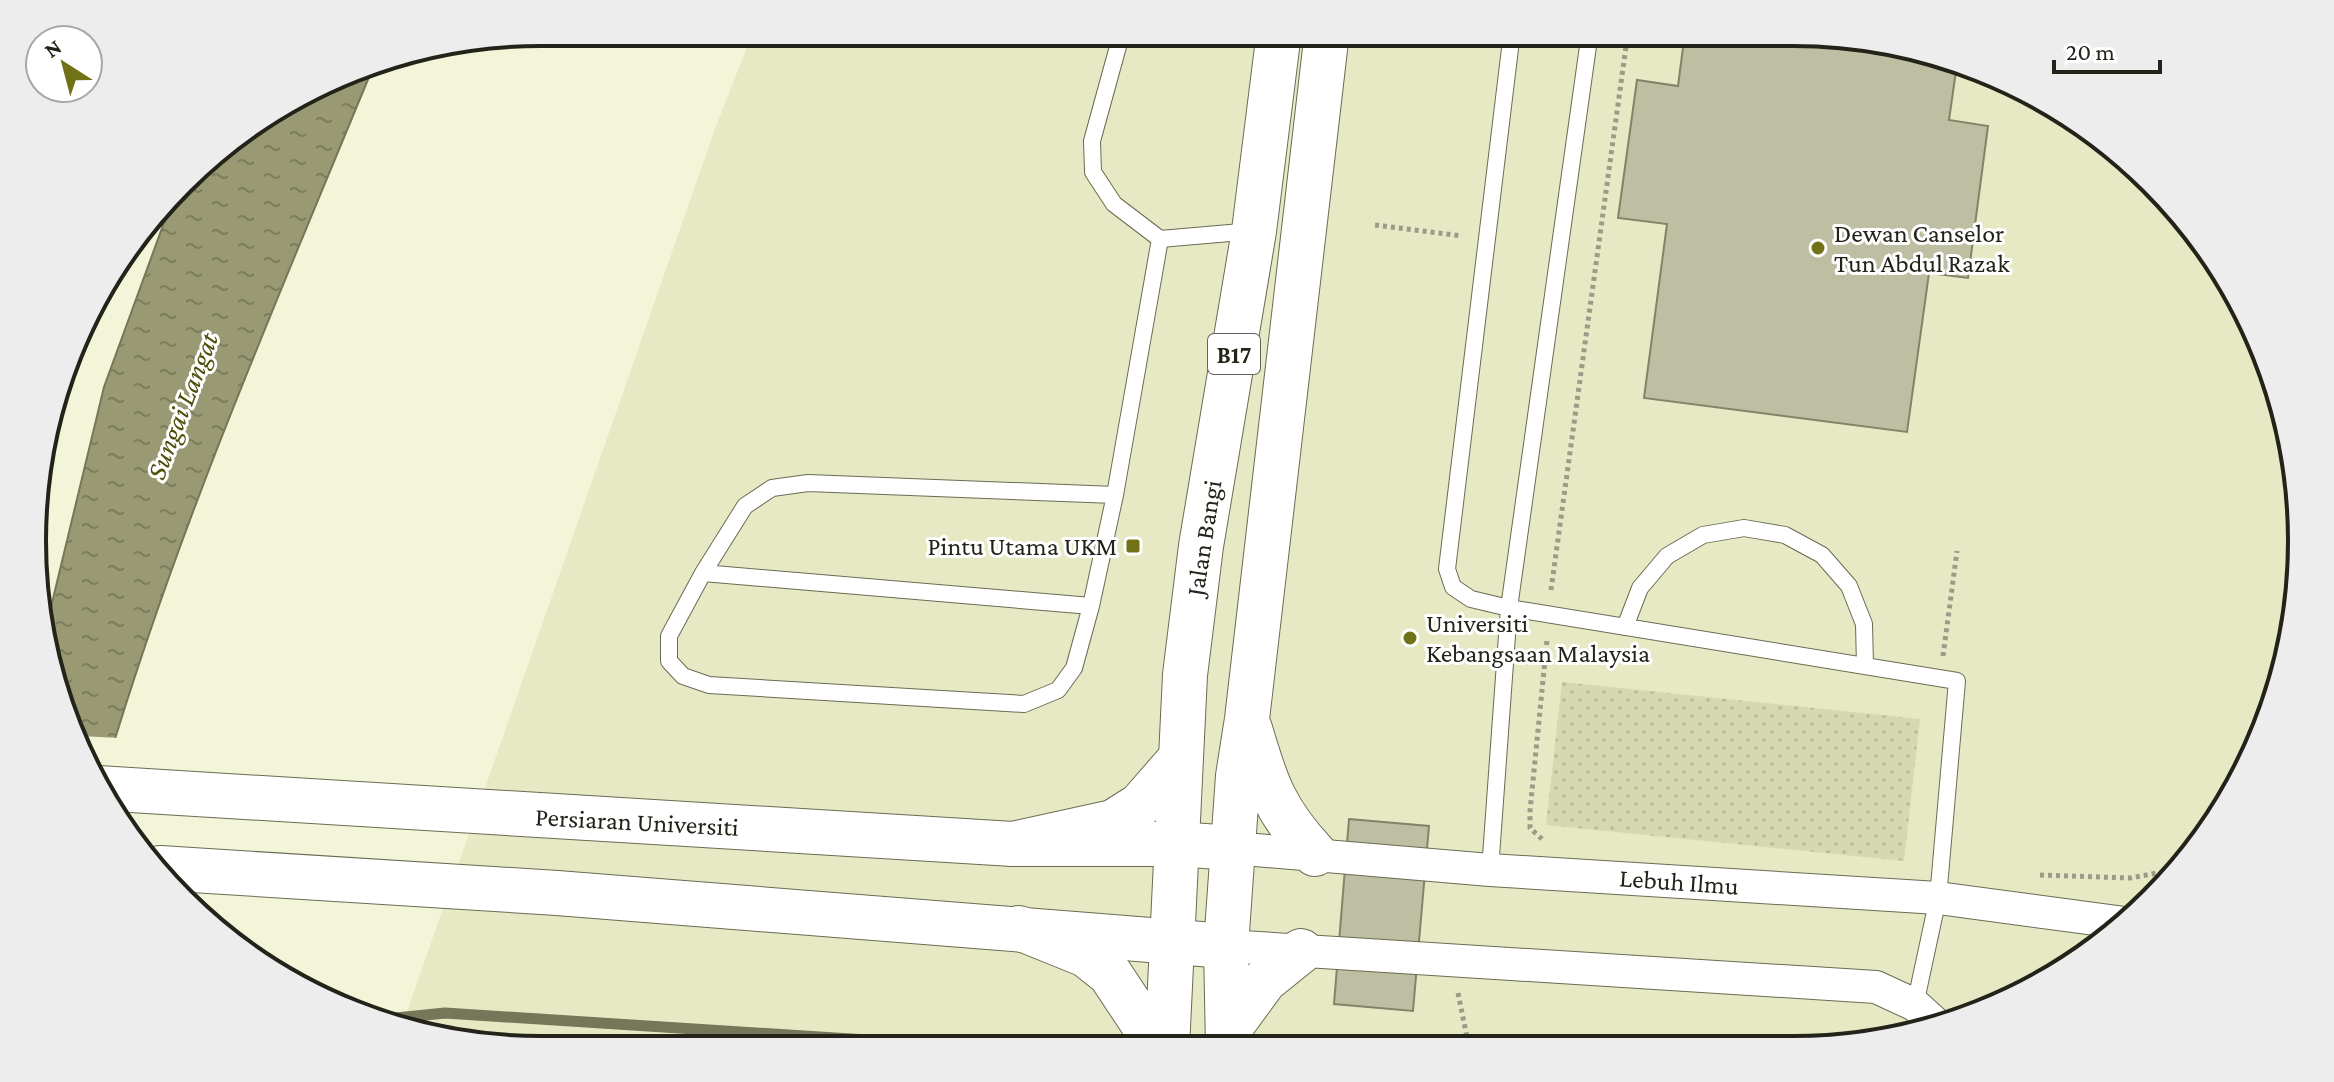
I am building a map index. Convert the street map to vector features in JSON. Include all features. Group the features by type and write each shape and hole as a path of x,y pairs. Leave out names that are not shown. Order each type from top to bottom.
{"main road":[{"name":"Jalan Bangi","path":"1168,1036 1185,675 1201,546 1254,231 1277,46"},
{"name":"B17","path":"1228,1036 1226,946 1238,776 1325,46"},
{"path":"1247,719 1275,803 1290,827 1315,854"},
{"path":"1013,844 1113,822 1140,805 1181,758"},
{"name":"Persiaran Universiti","path":"113,789 1013,844 1177,844 1232,848"},
{"path":"171,869 557,893 1226,946"},
{"path":"1019,928 1086,955 1110,974 1151,1036"},
{"path":"1229,1036 1265,980 1301,951"}],"street":[{"name":"Lebuh Ilmu","path":"1232,848 1490,870 1938,898 2110,921"},
{"path":"1226,946 1876,987 1926,1015"}],"lane":[{"path":"1118,46 1092,141 1093,172 1114,204 1160,239 1254,231"},
{"path":"1510,46 1447,569 1453,587 1471,599 1509,608 1957,681 1926,1015"},
{"path":"1490,870 1509,608 1588,46"},
{"path":"1115,495 808,483 772,488 745,506 703,573 669,636 669,661 683,676 709,685 1024,704 1058,690 1074,668 1091,606 1115,495 1160,239"},
{"path":"1625,627 1640,588 1667,556 1703,535 1744,528 1785,535 1822,555 1849,586 1864,624 1865,666"},
{"path":"703,573 1091,606"}],"path":[{"path":"1548,841 1539,839 1530,828 1530,811 1552,575 1626,46"},
{"path":"1375,225 1487,240"},
{"path":"1940,678 1957,551"},
{"path":"2035,874 2130,878 2160,872"},
{"path":"1463,1019 1467,1036"}],"shaded area":[{"name":"Universiti Kebangsaan Malaysia","path":"747,46 1793,46 1858,50 1952,72 2041,112 2119,169 2186,240 2205,266 2237,322 2262,382 2271,413 2284,476 2287,509 2284,606 2262,700 2237,760 2205,816 2143,891 2094,934 2040,970 1982,998 1921,1019 1858,1032 1793,1036 541,1036 476,1032 405,1017 716,126"},
{"path":"1562,682 1920,719 1904,861 1546,825"}],"water":[{"name":"Sungai Langat","path":"369,77 192,514 105,774 72,700 51,609 104,387 169,215 215,169 266,129 322,97"}],"pier":[{"path":"87,736 119,738 107,779"}],"building":[{"name":"Dewan Canselor Tun Abdul Razak","path":"1683,46 1793,46 1858,50 1956,73 1949,120 1988,126 1968,278 1929,273 1907,432 1644,398 1667,224 1618,218 1637,80 1678,86"},
{"path":"1349,819 1429,826 1413,1011 1334,1004"}],"waterway":[{"path":"406,1017 445,1013 804,1036"}],"place":[{"name":"Dewan Canselor Tun Abdul Razak","path":"1818,248"},
{"name":"Pintu Utama UKM","path":"1133,546"},
{"name":"Universiti Kebangsaan Malaysia","path":"1410,638"}]}
